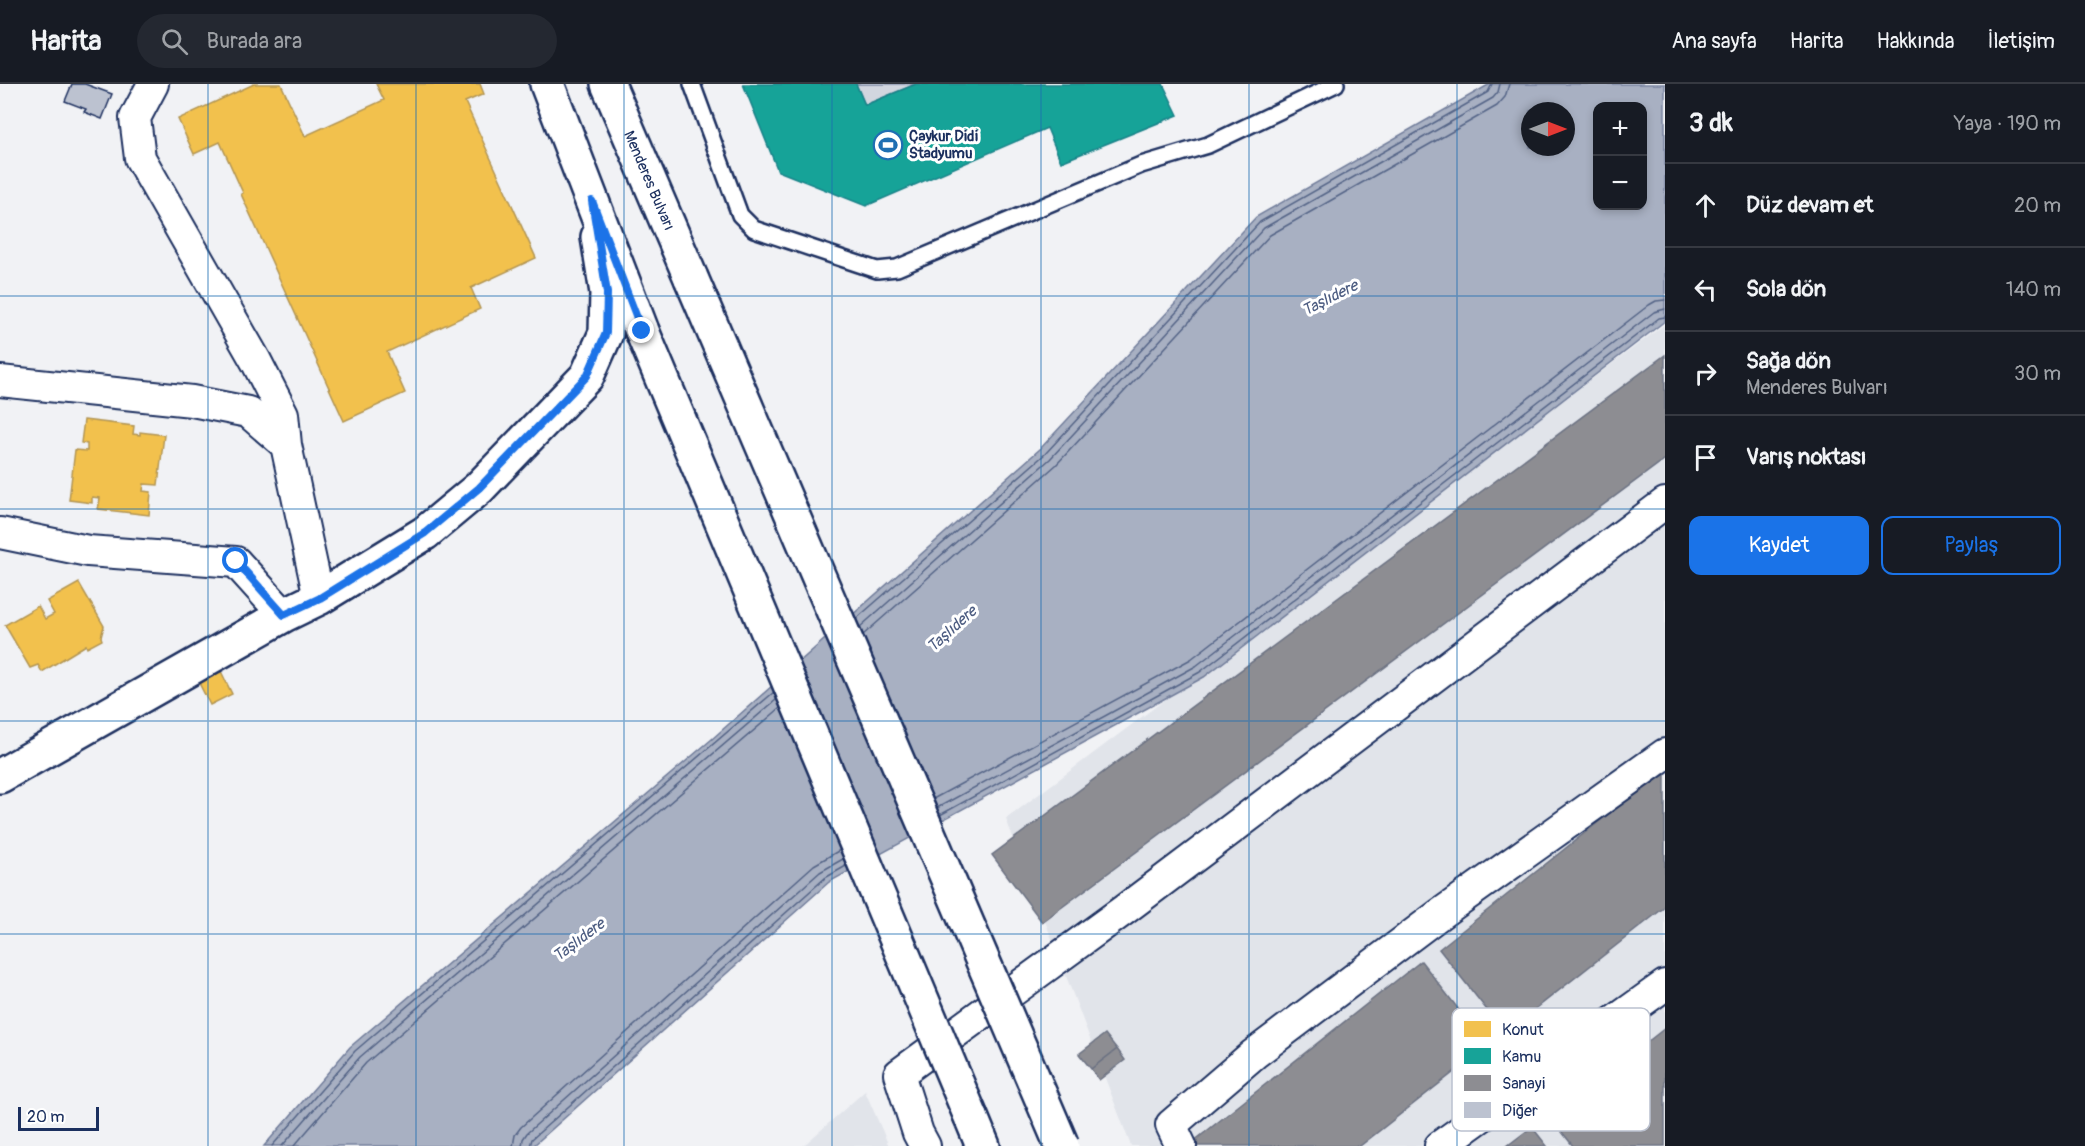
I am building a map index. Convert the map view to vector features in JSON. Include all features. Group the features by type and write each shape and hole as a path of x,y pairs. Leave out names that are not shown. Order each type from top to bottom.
{"main road":[{"path":"547,84 642,331 977,1132"},
{"name":"Menderes Bulvarı","path":"608,84 1062,1146"},
{"path":"0,776 284,615 320,598 425,533 470,496 587,376 606,333 607,293 592,201"}],"street":[{"path":"153,84 135,118 140,158 256,361 283,414 286,445 320,598"},
{"path":"0,381 192,401 248,412 286,445"},
{"path":"925,1146 918,1133 899,1074 1124,910 1665,503"},
{"path":"0,532 88,551 236,561 284,615"},
{"path":"1181,1146 1171,1125 1254,1053 1440,914 1665,754"},
{"path":"1633,1008 1665,985"},
{"path":"1440,1146 1461,1131"}],"lane":[{"path":"692,84 740,215 754,229 877,270 897,268 1141,165 1208,145 1336,84"}],"shaded area":[{"path":"856,84 916,84 865,105"},
{"path":"1665,324 1665,1146 1131,1146 1006,819"},
{"path":"865,1091 889,1146 803,1146"}],"water":[{"name":"Taşlıdere","path":"1490,84 1665,84 1665,321 1204,677 829,882 533,1146 264,1146 350,1047 712,739 1040,449 1256,217"}],"building: Konut":[{"path":"254,84 281,84 305,136 384,100 376,84 480,84 484,94 465,102 536,258 471,288 480,309 387,352 405,393 344,421 241,194 243,193 220,142 194,154 178,119"},
{"path":"84,420 134,426 133,434 140,435 140,432 164,435 158,485 144,484 143,491 151,492 149,515 98,509 100,498 92,497 92,503 69,500 75,450 87,451 87,444 81,443"},
{"path":"79,583 104,626 102,640 87,648 86,645 42,672 38,665 30,668 5,625 38,606 45,619 54,614 47,601"},
{"path":"216,661 232,694 210,705 193,671"}],"building: Kamu":[{"name":"Çaykur Didi Stadyumu","path":"743,84 856,84 865,105 916,84 1163,84 1178,115 1061,162 1047,128 866,206 778,171"}],"building: Sanayi":[{"path":"1665,355 1665,459 1042,922 992,855"},
{"path":"1665,769 1665,907 1537,1008 1485,1008 1439,949"},
{"path":"1421,961 1457,1008 1452,1008 1452,1074 1360,1146 1198,1146 1194,1141"},
{"path":"1665,1028 1665,1146 1573,1146 1561,1131 1650,1131 1650,1040"},
{"path":"1105,1034 1117,1049 1091,1069 1079,1054"},
{"path":"1117,1049 1125,1060 1099,1080 1091,1069"},
{"path":"1527,1131 1535,1131 1547,1146 1507,1146"}],"building: Diğer":[{"path":"72,84 85,84 112,94 102,119 84,112 86,109 65,101"}],"place":[{"name":"Çaykur Didi Stadyumu","path":"888,145"}],"route":[{"path":"236,561 284,615 320,598 425,533 479,488 587,376 606,333 607,293 592,201 642,331"}]}
